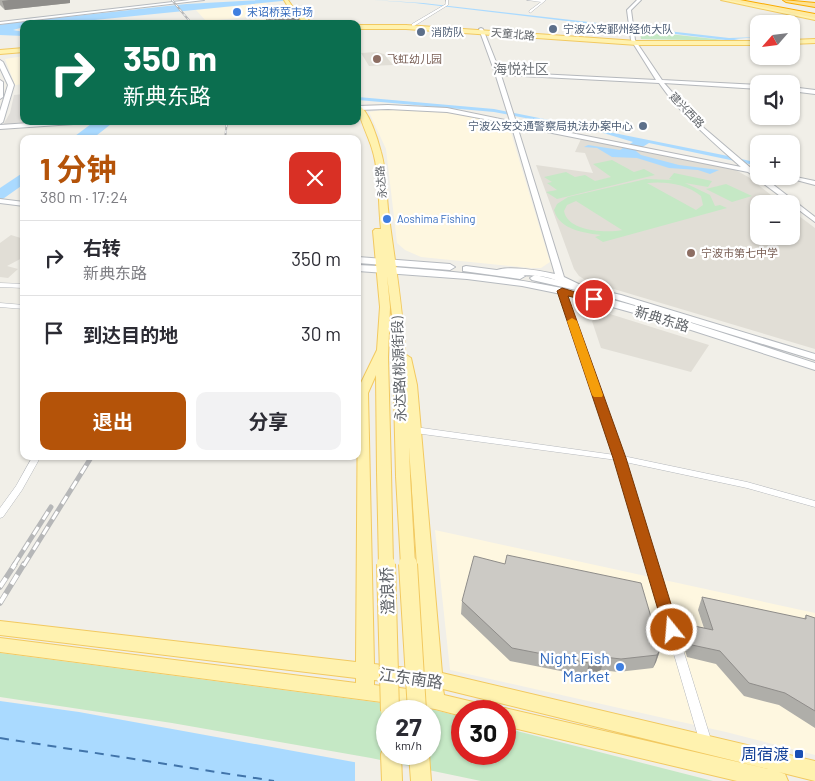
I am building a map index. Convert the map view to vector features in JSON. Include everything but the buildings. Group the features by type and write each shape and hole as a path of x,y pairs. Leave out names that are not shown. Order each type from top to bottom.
{"highway":[{"path":"731,0 815,15"},
{"path":"739,0 815,15"},
{"path":"786,0 815,4"},
{"path":"795,0 815,4"}],"main road":[{"path":"29,20 202,0"},
{"path":"723,0 815,15"},
{"path":"747,0 815,15"},
{"path":"284,1 290,15 299,20"},
{"path":"284,1 295,14 306,20"},
{"path":"0,23 20,21"},
{"name":"天童北路","path":"361,26 413,25 634,41 750,43"},
{"name":"天童北路","path":"361,26 482,30"},
{"path":"800,41 815,40"},
{"name":"天童北路","path":"634,41 750,42"},
{"path":"0,53 20,51"},
{"path":"0,62 11,85 0,122"},
{"path":"0,85 0,97"},
{"name":"永达路","path":"361,113 369,127 378,154 386,265"},
{"name":"永达路","path":"361,123 374,155 386,265"},
{"path":"2,203 20,204"},
{"path":"2,203 20,208"},
{"path":"361,261 386,265"},
{"name":"新典东路","path":"361,268 386,265 496,272 585,289 815,357"},
{"name":"新典东路","path":"386,265 562,291 629,309 815,367"},
{"name":"永达路(桃源街段)","path":"386,265 398,329 403,476"},
{"name":"永达路(桃源街段)","path":"384,472 383,347 386,265"},
{"path":"398,329 411,385 435,700"},
{"path":"365,692 362,393 365,382 383,347"},
{"name":"澄浪桥","path":"384,472 390,700"},
{"name":"澄浪桥","path":"403,476 416,700"},
{"name":"江东南路","path":"0,628 434,679 815,771"},
{"name":"江东南路","path":"0,645 427,700"},
{"path":"516,720 778,781"},
{"path":"391,765 392,781"},
{"path":"420,765 421,781"}],"street":[{"path":"528,0 544,1"},
{"path":"634,41 629,10 639,0"},
{"path":"530,12 544,1"},
{"path":"413,25 447,2"},
{"path":"482,30 498,73 560,276"},
{"name":"建兴西路","path":"634,41 658,80 690,116 750,167"},
{"path":"498,73 750,86"},
{"path":"800,90 815,92"},
{"path":"361,108 388,107 447,110 511,120 750,171"},
{"path":"0,127 29,125"},
{"path":"800,180 815,183"},
{"name":"建兴西路","path":"772,185 815,220"},
{"name":"建兴西路","path":"775,185 815,213"},
{"path":"496,272 533,271 560,276 585,289"},
{"path":"0,285 20,286"},
{"path":"562,291 620,458 706,745"},
{"path":"0,305 20,307"},
{"path":"415,430 620,458 748,485 815,504"},
{"path":"0,514 19,488 36,460"}],"shaded area":[{"path":"266,3 272,13 285,12 297,20 252,20 249,17 205,20 196,10"},
{"name":"飞虹幼儿园","path":"376,52 384,54 393,65 369,66 361,53"},
{"path":"20,57 20,84 15,85 5,59"},
{"path":"20,94 20,124 3,125 10,113 14,95"},
{"path":"387,109 465,114 508,123 550,262 541,268 531,268 421,257 405,250 397,243 386,149 369,112"},
{"name":"宁波市第七中学","path":"581,139 732,168 750,178 750,185 759,185 771,195 750,195 750,245 800,245 800,217 815,228 815,349 587,281 579,276 574,269 536,165 593,173 585,153 575,152"},
{"path":"11,235 20,238 20,259 7,266 18,269 8,278 0,277 0,243"},
{"path":"610,314 709,345 691,372 601,348 592,321 599,316"},
{"path":"435,530 815,613 815,755 726,732 450,670"}],"green space":[{"path":"640,31 734,41 641,39"},
{"path":"612,160 634,172 644,169 655,175 557,199 546,192 557,190 547,183 552,182 544,177 566,172 575,177 585,175 595,181 611,177 593,164"},
{"path":"674,173 712,181 708,187 685,183 710,195 715,206 720,205 727,208 603,242 595,237 601,235 580,231 567,226 561,222 554,210 557,204 568,197 646,179 673,180 669,179","holes":["661,182 683,186 701,196 703,205 696,210 647,183","576,201 622,230 623,230 607,231 589,230 573,223 567,218 564,211 567,205"]},
{"path":"726,184 750,197 732,202 706,189"},
{"path":"0,653 376,702 376,759 371,758 172,723 0,697"},
{"path":"441,712 451,714 451,765 516,765 516,731 713,781 481,781 404,765 441,765"}],"water":[{"path":"292,0 94,20 38,20 186,4"},
{"path":"373,0 423,3 729,38 750,37 734,39 750,43 415,3"},
{"path":"20,22 20,28 13,30 20,31 20,36 0,35 0,25"},
{"path":"361,97 494,109 728,156 750,161 750,164 649,143 636,151 641,155 679,165 719,170 710,174 698,170 669,168 637,158 612,157 597,148 584,147 588,145 620,150 633,142 600,132 494,112 361,100"},
{"path":"90,125 110,125 97,135 76,135"},
{"path":"20,175 20,187 0,201 0,188"},
{"path":"0,701 79,712 458,781 0,781"}],"pier":[{"path":"355,760 459,779 461,781 355,781"}],"ferry route":[{"path":"0,738 274,781"}],"railway":[{"path":"172,0 189,20"},
{"path":"225,135 227,125"},
{"path":"24,565 90,460"},
{"path":"14,565 51,507"},
{"path":"0,587 15,564"},
{"path":"0,603 24,564"}],"slow traffic":[{"path":"572,321 598,395"}],"place":[{"name":"宋诏桥菜市场","path":"237,12"},
{"name":"宁波公安鄞州经侦大队","path":"553,29"},
{"name":"消防队","path":"421,32"},
{"name":"飞虹幼儿园","path":"377,59"},
{"name":"宁波公安交通警察局执法办案中心","path":"643,126"},
{"name":"Aoshima Fishing","path":"387,219"},
{"name":"宁波市第七中学","path":"691,253"},
{"name":"Night Fish Market","path":"620,667"},
{"name":"周宿渡","path":"799,754"}],"district":[{"name":"海悦社区","path":"521,69"}],"route":[{"path":"594,299 562,291 620,458 672,630"}]}
